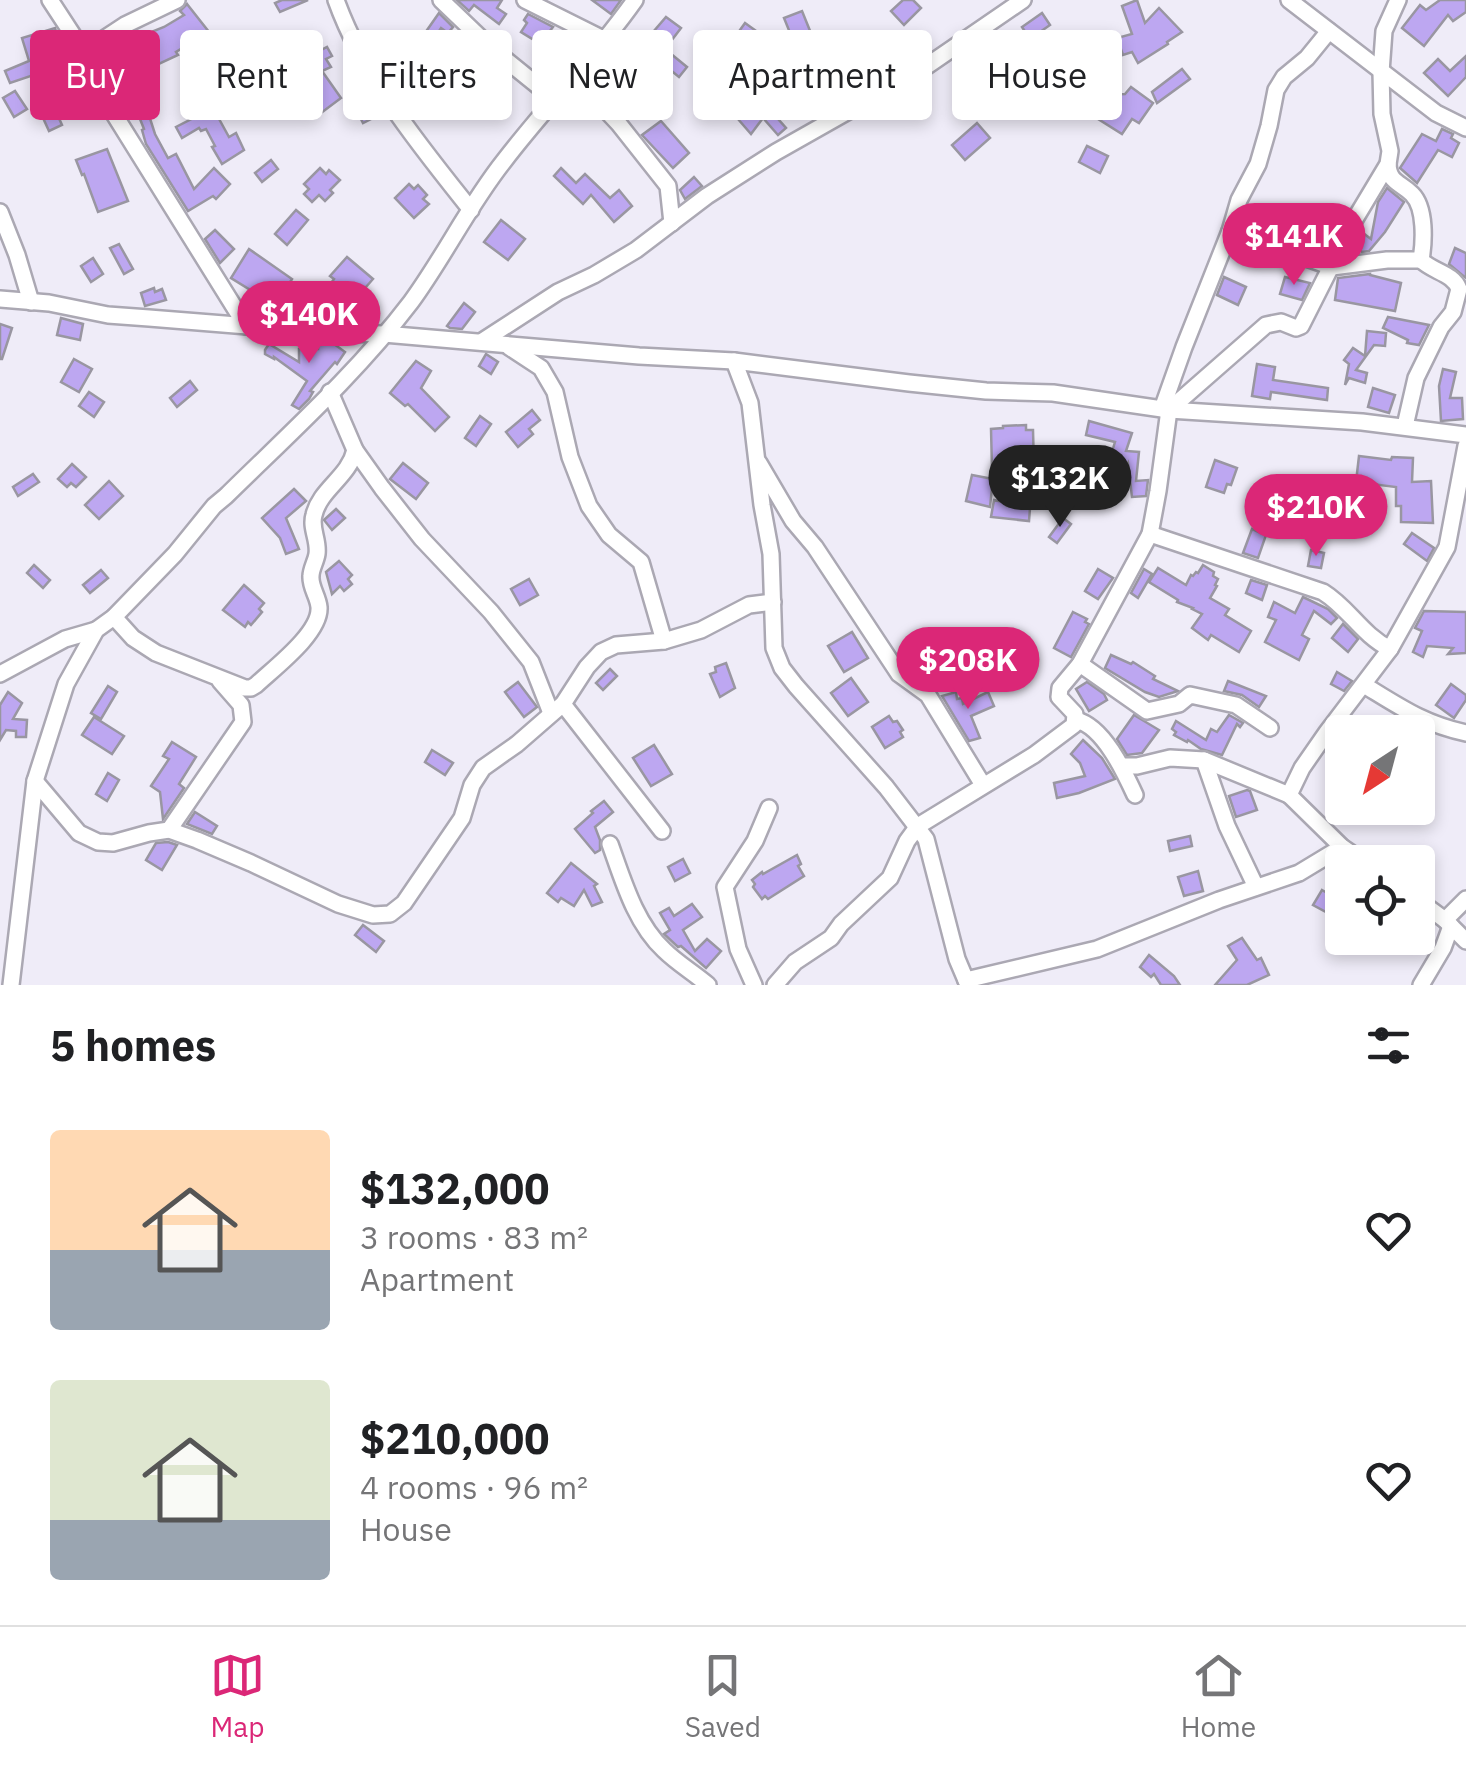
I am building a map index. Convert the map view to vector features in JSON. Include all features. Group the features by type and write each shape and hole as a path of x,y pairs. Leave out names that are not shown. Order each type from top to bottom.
{"street":[{"path":"50,0 70,30"},
{"path":"117,30 177,0"},
{"path":"336,0 351,38 407,130 471,210"},
{"path":"442,0 532,81"},
{"path":"525,0 584,30"},
{"path":"612,30 634,0"},
{"path":"480,342 558,292 636,250 707,196 920,70 1023,0"},
{"path":"1290,0 1436,114 1466,128"},
{"path":"1384,0 1380,72 1382,114 1390,151 1388,176 1414,195 1418,205 1421,260"},
{"path":"1384,31 1398,0"},
{"path":"775,985 795,962 831,938 890,878 918,826 1034,755 1074,725 1075,714 1058,693 1080,664 1150,534 1166,410 1184,347 1239,200 1258,164 1273,100 1279,84 1328,31"},
{"path":"118,120 246,326"},
{"path":"0,674 65,638 96,630 176,554 214,506 384,334 430,274 502,163 538,120"},
{"path":"615,120 668,186 672,223"},
{"path":"1166,410 1266,325 1281,322 1301,326 1388,164"},
{"path":"0,212 30,302"},
{"path":"1230,231 1332,268 1387,260 1421,260 1454,280 1459,289 1453,312 1440,327 1416,378 1404,426"},
{"path":"0,300 49,303 108,315 734,361 986,391 1052,394 1166,410 1404,426 1466,435"},
{"path":"506,345 540,368 555,392 570,457 590,506 609,535 641,562 664,641"},
{"path":"734,361 750,403 772,554 774,648 782,668 926,839 954,951 967,983 1096,949 1298,874 1325,857"},
{"path":"330,392 355,450 422,540 491,612 531,662 557,708 662,831"},
{"path":"1289,796 1302,768 1390,649 1448,547 1466,446"},
{"path":"114,617 133,638 156,652 251,688 310,633 319,608 311,577 317,555 312,520 324,496 349,469 355,450"},
{"path":"757,459 792,521 816,547 899,674 928,695 984,785"},
{"path":"1150,534 1323,592 1368,636 1390,649"},
{"path":"34,781 79,833 98,842 113,843 169,830 251,862 338,904 374,915 390,914 404,903 462,818 483,768 557,708 586,667 602,652 616,644 664,641 701,630 749,605 773,602"},
{"path":"11,985 6,961 34,781 66,684 96,630"},
{"path":"1080,664 1146,711 1179,704 1190,695 1200,696 1236,705 1270,728"},
{"path":"169,830 243,722 241,705 214,676"},
{"path":"1364,685 1437,727 1466,733"},
{"path":"1076,720 1094,729 1122,766 1135,795"},
{"path":"1122,766 1170,758 1204,760 1289,796 1340,845"},
{"path":"1204,760 1227,826 1256,887"},
{"path":"754,985 738,949 725,886 755,841 769,808"},
{"path":"610,844 642,922 661,948 708,985"},
{"path":"1421,985 1443,948 1448,923 1466,898"},
{"path":"1435,913 1466,941"}],"building":[{"path":"308,0 280,12 275,3"},
{"path":"457,0 502,0 497,8 506,14 499,24 474,5 469,11"},
{"path":"592,0 621,0 611,14"},
{"path":"903,0 913,0 921,8 904,25 891,11"},
{"path":"1137,0 1145,23 1159,8 1182,32 1138,63 1132,52 1122,52 1122,37 1132,34 1122,6"},
{"path":"1440,0 1466,0 1466,12 1453,21 1448,15 1424,46 1402,28 1420,5 1426,10"},
{"path":"187,4 207,30 180,30 178,55 160,63 160,30 156,30 184,15 180,11"},
{"path":"802,11 810,30 789,30 784,18"},
{"path":"439,13 453,27 450,30 427,30"},
{"path":"1042,13 1050,25 1043,30 1022,27"},
{"path":"528,14 553,27 532,30 532,39 521,32 527,23 524,20"},
{"path":"666,17 681,28 673,38 673,30 655,30"},
{"path":"30,36 30,76 10,83 5,71 29,61 22,38"},
{"path":"327,47 332,56 326,59 331,67 323,71 323,49"},
{"path":"673,56 687,67 679,77 673,72"},
{"path":"1466,56 1466,77 1448,96 1424,73 1438,59 1450,71"},
{"path":"1182,69 1190,79 1157,103 1152,92"},
{"path":"323,72 341,98 323,112"},
{"path":"1131,87 1153,103 1139,123 1132,119 1122,134 1100,120 1122,120 1125,94"},
{"path":"15,91 27,109 14,117 3,98"},
{"path":"44,120 60,120 62,125 49,131"},
{"path":"140,120 150,120 168,158 176,154 194,189 214,168 230,184 216,199 213,196 188,211 146,144"},
{"path":"190,120 220,120 229,137 236,133 244,150 222,164 206,129 199,128 182,138 176,127"},
{"path":"739,120 762,120 751,134"},
{"path":"765,120 779,120 786,128 778,135"},
{"path":"661,121 689,153 673,168 642,135"},
{"path":"977,123 990,138 965,160 952,145"},
{"path":"1442,129 1453,134 1451,138 1459,143 1452,157 1438,150 1417,183 1400,168 1422,134 1436,141"},
{"path":"1087,146 1108,156 1100,173 1079,162"},
{"path":"107,149 128,201 98,212 76,160"},
{"path":"271,160 278,169 262,182 255,173"},
{"path":"320,168 340,180 325,201 319,195 312,202 304,194 309,189 304,184"},
{"path":"561,168 576,183 585,174 610,198 619,190 632,206 614,222 591,195 583,204 554,176"},
{"path":"694,177 702,186 685,199 680,190"},
{"path":"409,184 414,189 418,185 429,204 414,218 395,198"},
{"path":"1387,188 1404,202 1385,232 1369,251 1362,252 1354,246 1363,233 1371,239 1378,202"},
{"path":"296,210 308,220 287,245 275,234"},
{"path":"501,220 525,239 508,260 484,242"},
{"path":"1323,221 1332,226 1325,253 1308,247"},
{"path":"215,230 234,249 220,263 205,239"},
{"path":"119,244 133,269 124,274 110,248"},
{"path":"1455,248 1466,253 1466,278 1449,264"},
{"path":"249,249 292,279 287,287 308,305 297,319 231,278"},
{"path":"347,257 373,279 351,304 329,286 334,279 330,276"},
{"path":"93,258 103,274 91,282 81,266"},
{"path":"1370,274 1401,283 1395,311 1335,300 1338,278"},
{"path":"1224,277 1246,287 1238,305 1217,295"},
{"path":"1285,277 1310,283 1302,300 1280,294"},
{"path":"154,288 155,292 162,289 166,300 145,306 141,293"},
{"path":"464,303 475,312 462,329 450,328 447,326"},
{"path":"1388,317 1429,325 1419,345 1407,343 1408,340 1383,328"},
{"path":"61,318 83,324 80,340 57,335"},
{"path":"0,324 12,328 2,359 0,359"},
{"path":"1367,331 1386,333 1385,346 1374,345 1356,370 1367,373 1365,383 1349,378 1345,385 1349,364 1344,360 1353,348 1365,356"},
{"path":"318,343 334,344 345,352 299,409 292,405 307,381 265,354 265,350 269,344 299,362 299,349 318,349"},
{"path":"486,354 498,362 491,374 479,366"},
{"path":"74,359 92,369 79,392 61,382"},
{"path":"416,361 431,371 421,388 449,417 435,431 408,404 405,406 390,393"},
{"path":"1257,364 1275,367 1273,380 1328,388 1327,400 1271,392 1270,399 1252,396"},
{"path":"1443,369 1456,372 1450,398 1462,398 1463,419 1441,421 1439,386"},
{"path":"190,381 197,390 177,407 170,398"},
{"path":"1373,388 1395,395 1389,413 1368,407"},
{"path":"89,392 104,402 94,417 79,406"},
{"path":"532,410 540,420 529,429 533,434 518,447 506,432"},
{"path":"480,416 491,424 476,446 465,438"},
{"path":"1089,421 1132,433 1126,451 1139,452 1136,481 1148,480 1146,496 1132,497 1128,463 1112,490 1091,478 1099,463 1107,468 1115,442 1086,435"},
{"path":"1026,425 1026,430 1033,430 1034,468 992,469 991,429"},
{"path":"1359,456 1413,458 1412,482 1431,481 1433,523 1401,522 1396,487 1356,482"},
{"path":"1215,460 1237,468 1224,493 1206,487"},
{"path":"403,463 428,483 416,499 390,479"},
{"path":"72,464 86,477 76,487 71,483 67,487 58,479"},
{"path":"33,474 39,482 18,496 13,487"},
{"path":"972,475 993,479 990,507 966,501"},
{"path":"109,481 123,496 99,519 85,505"},
{"path":"294,489 306,501 286,518 299,549 286,554 280,538 262,518"},
{"path":"994,500 1008,503 1007,506 1030,508 1029,521 991,517"},
{"path":"336,509 345,518 332,530 324,520"},
{"path":"1063,518 1071,524 1057,543 1049,537"},
{"path":"1252,529 1266,535 1258,558 1243,553"},
{"path":"1412,533 1434,548 1427,561 1404,544"},
{"path":"1311,550 1324,553 1321,568 1308,566"},
{"path":"339,561 352,575 348,579 352,584 344,591 340,586 332,594 326,572"},
{"path":"34,565 50,580 43,588 27,573"},
{"path":"1203,565 1218,579 1210,598 1229,609 1225,615 1251,631 1239,652 1211,635 1208,640 1192,628 1202,614 1149,582 1158,568 1186,585"},
{"path":"1098,569 1113,578 1098,599 1085,591"},
{"path":"1144,569 1152,574 1138,598 1131,593"},
{"path":"101,570 108,578 90,593 83,585"},
{"path":"529,579 538,595 520,605 511,589"},
{"path":"1251,580 1267,585 1262,600 1246,593"},
{"path":"244,585 264,603 259,609 262,612 245,627 223,610"},
{"path":"1303,597 1337,618 1331,624 1314,611 1302,635 1309,639 1299,660 1265,642 1276,620 1268,617 1274,602 1295,613"},
{"path":"1424,611 1466,612 1466,653 1448,654 1453,648 1427,646 1423,657 1413,652 1422,631 1415,628"},
{"path":"1073,612 1089,624 1071,657 1054,648"},
{"path":"1343,624 1358,639 1348,652 1332,638"},
{"path":"852,632 868,658 844,672 828,646"},
{"path":"1111,655 1133,662 1155,676 1153,679 1178,691 1159,697 1145,692 1105,668"},
{"path":"726,663 735,688 720,697 710,674"},
{"path":"610,669 617,676 603,690 596,683"},
{"path":"1337,672 1352,681 1344,691 1331,684"},
{"path":"851,678 868,702 848,716 831,693"},
{"path":"1228,681 1266,696 1259,707 1242,695 1224,691"},
{"path":"518,682 537,707 524,717 505,692"},
{"path":"1087,682 1107,700 1089,711 1076,689"},
{"path":"1451,684 1466,695 1454,718 1436,705"},
{"path":"108,686 117,692 101,719 91,713"},
{"path":"8,692 22,703 13,719 27,720 26,737 16,737 16,731 6,730 0,740 0,705"},
{"path":"956,692 963,704 988,692 994,706 971,716 980,738 969,741 942,696"},
{"path":"1134,715 1159,730 1142,753 1127,755 1117,739"},
{"path":"1229,715 1243,723 1240,727 1237,724 1222,755 1187,742 1174,735 1172,729 1176,721 1206,740 1211,729 1217,732"},
{"path":"889,716 903,730 903,737 885,748 872,727"},
{"path":"94,717 124,736 112,754 82,735"},
{"path":"1083,740 1102,758 1115,779 1057,798 1054,783 1085,776 1071,754"},
{"path":"172,742 196,757 179,784 184,788 163,819 160,792 151,786 169,759 163,756"},
{"path":"654,745 672,774 651,786 633,758"},
{"path":"432,750 453,763 445,775 425,762"},
{"path":"108,773 119,780 107,801 96,794"},
{"path":"1247,790 1257,810 1236,817 1229,796"},
{"path":"604,801 613,812 595,827 600,850 595,853 575,829"},
{"path":"195,812 217,826 212,834 187,824"},
{"path":"1190,836 1192,846 1170,851 1168,841"},
{"path":"156,843 177,845 162,870 146,860"},
{"path":"797,855 804,876 762,899 752,880"},
{"path":"683,859 690,873 675,881 668,867"},
{"path":"571,863 597,884 594,886 602,902 592,906 584,890 574,906 561,898 558,902 547,893"},
{"path":"1198,871 1203,891 1184,896 1178,877"},
{"path":"1322,890 1325,892 1325,911 1313,905"},
{"path":"692,904 702,917 683,930 695,951 707,939 721,951 706,968 664,934 670,930 660,913 669,908 674,916"},
{"path":"363,925 384,941 376,952 355,935"},
{"path":"1242,938 1257,960 1261,958 1269,975 1247,985 1215,985 1237,960 1228,946"},
{"path":"1149,955 1180,985 1161,985 1154,974 1151,977 1140,967"}]}
